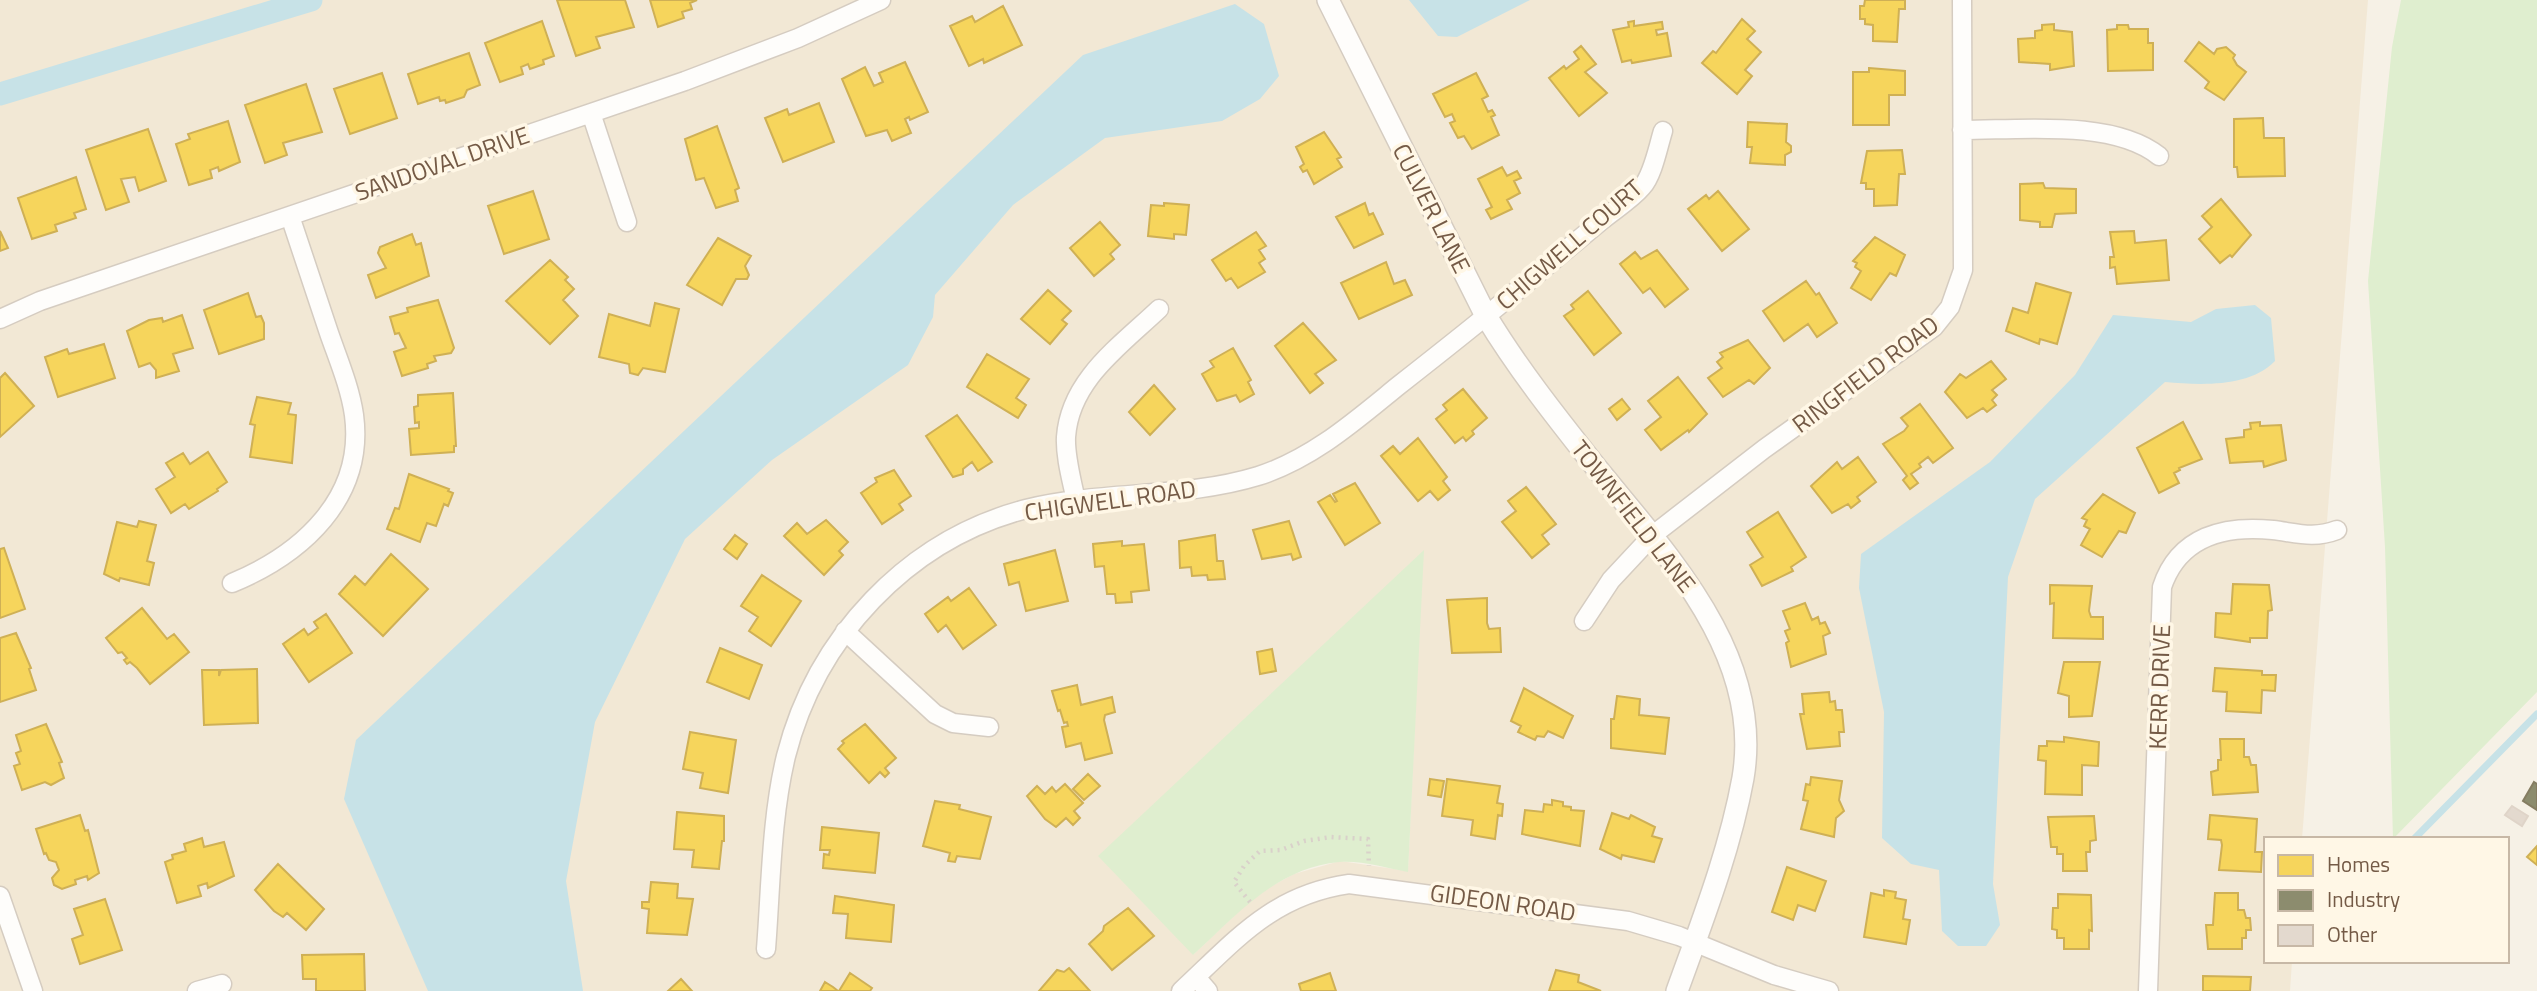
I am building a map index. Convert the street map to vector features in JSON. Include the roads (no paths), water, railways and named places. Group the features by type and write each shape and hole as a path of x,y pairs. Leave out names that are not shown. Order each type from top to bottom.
{"street":[{"name":"SANDOVAL DRIVE","path":"0,319 40,301 591,113 786,43 881,0"},
{"name":"CULVER LANE","path":"1328,0 1486,316 1506,349 1550,407"},
{"name":"RINGFIELD ROAD","path":"1584,621 1611,580 1653,535 1764,449 1934,327 1950,307 1963,270 1962,0"},
{"path":"591,113 627,222"},
{"path":"1962,130 2106,132 2130,138 2159,156"},
{"name":"CHIGWELL COURT","path":"1486,316 1645,185 1663,131"},
{"path":"232,583 267,569 311,535 331,511 344,487 353,454 354,415 349,394 290,215"},
{"path":"1076,502 1066,439 1073,404 1093,371 1159,309"},
{"name":"CHIGWELL ROAD","path":"766,949 776,823 785,760 813,682 845,631 877,595 909,566 945,542 992,520 1029,509 1182,491 1257,476 1283,466 1338,435 1486,316"},
{"name":"TOWNFIELD LANE","path":"1550,407 1653,535 1696,595 1723,646 1742,712 1743,777 1711,898 1677,991"},
{"name":"KERR DRIVE","path":"2148,991 2162,587 2168,569 2190,545 2233,530 2276,531 2305,537 2337,530"},
{"path":"845,631 935,714 953,723 989,727"},
{"name":"GIDEON ROAD","path":"1181,991 1202,984 1262,917 1290,899 1321,888 1349,884 1586,913 1628,921 1695,942 1774,975 1829,991"},
{"path":"0,896 33,991"},
{"path":"197,991 222,984"}],"water":[{"path":"1409,0 1530,0 1457,37 1438,36"},
{"path":"1235,4 1264,24 1279,76 1260,99 1222,121 1105,138 1013,205 935,295 933,317 908,365 772,460 685,539 595,722 566,881 583,991 428,991 344,799 356,740 1083,55"},
{"path":"2255,305 2271,318 2275,361 2252,376 2223,383 2165,382 2035,499 2008,577 1993,884 2000,925 1986,946 1958,946 1942,931 1939,870 1911,864 1882,838 1884,712 1859,588 1861,554 1990,462 2075,375 2113,315 2191,322 2216,309"}],"waterway":[{"path":"0,94 311,0"},
{"path":"2416,837 2537,714"}]}
